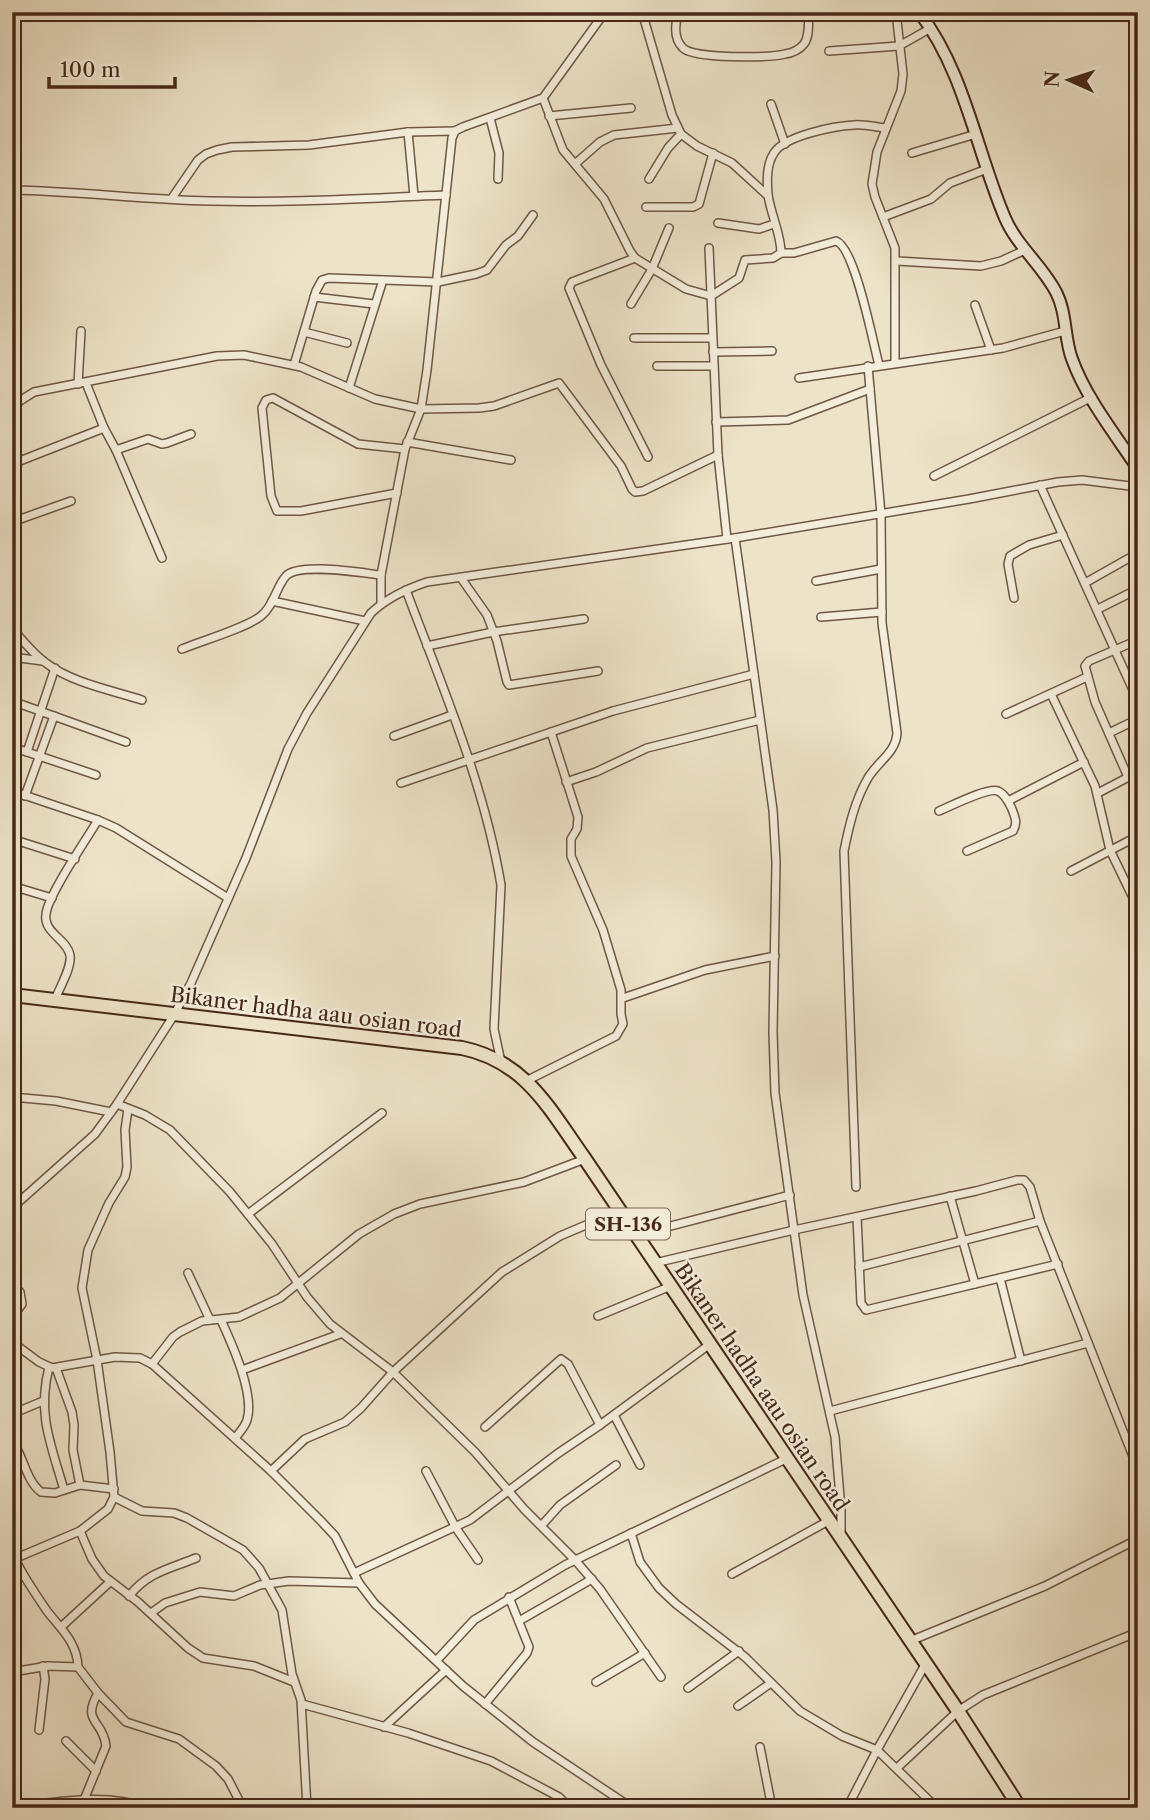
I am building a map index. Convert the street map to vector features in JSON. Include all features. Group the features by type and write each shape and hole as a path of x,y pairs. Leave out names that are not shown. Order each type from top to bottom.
{"main road":[{"name":"Bikaner hadha aau osian road","path":"12,995 462,1048 486,1053 526,1081 550,1108 585,1159 830,1520 1020,1808"}],"street":[{"path":"172,198 198,160 217,150 232,147 309,145 408,132 455,131 543,98 605,12"},
{"path":"642,12 680,131 697,146 732,163 768,197"},
{"path":"678,12 676,33 681,46 692,53 723,57 780,55 797,50 806,41 809,12"},
{"path":"895,363 897,261 892,236 875,197 872,172 901,91 903,74 896,12"},
{"path":"919,12 931,28 955,78 1005,217 1056,292 1075,366 1138,469"},
{"path":"829,51 899,46 931,28"},
{"path":"543,98 563,150 604,199 622,239 635,258 687,289 711,296 739,278 745,260 773,258 781,253 794,253 836,241 841,242 857,276 879,365"},
{"path":"771,104 785,144"},
{"path":"549,116 631,108"},
{"path":"490,118 499,153 498,179"},
{"path":"781,253 768,197 767,180 771,159 778,148 810,133 853,125 886,128"},
{"path":"381,604 381,575 406,446 421,409 438,282 451,145 455,131"},
{"path":"575,164 600,142 614,135 680,131"},
{"path":"649,179 680,131"},
{"path":"408,132 414,196"},
{"path":"912,153 976,134"},
{"path":"646,207 696,206 702,198 713,153"},
{"path":"883,217 931,199 950,183 987,169"},
{"path":"12,190 67,191 203,201 446,195"},
{"path":"294,365 314,297 322,280 330,278 438,282 467,277 487,270 506,245 525,228 533,215"},
{"path":"718,223 759,229 774,224"},
{"path":"631,304 652,269 669,228"},
{"path":"709,248 718,456 754,674 773,810 776,862 773,1032 775,1093 803,1295 836,1449 841,1537"},
{"path":"897,261 990,265 1025,250"},
{"path":"635,258 572,282 569,288 601,365 648,457"},
{"path":"349,388 383,280"},
{"path":"314,297 374,304"},
{"path":"975,305 990,350"},
{"path":"81,331 82,384 116,450 162,558"},
{"path":"799,378 990,350 1065,331"},
{"path":"304,332 347,343"},
{"path":"634,338 712,338"},
{"path":"713,352 772,351"},
{"path":"12,406 34,392 217,356 244,355 294,365 389,404 421,409 494,406 559,383 621,466 635,492 643,491 718,456"},
{"path":"657,366 713,366"},
{"path":"856,1187 844,851 850,821 862,789 897,740 882,612 881,513 868,366"},
{"path":"716,422 788,420 870,390"},
{"path":"934,476 1092,397"},
{"path":"397,493 301,511 277,512 271,496 262,408 266,400 273,398 358,444 406,446 511,460"},
{"path":"12,464 104,428"},
{"path":"116,450 148,439 167,443 191,434"},
{"path":"12,1208 95,1133 117,1104 174,1015 191,983 246,858 288,749 307,713 365,621 381,604 427,582 732,538 1040,485 1082,480 1138,487"},
{"path":"1040,485 1137,696"},
{"path":"12,522 71,501"},
{"path":"1014,598 1008,564 1010,556 1029,545 1063,535"},
{"path":"1085,583 1110,566 1138,553"},
{"path":"182,649 263,616 285,577 292,571 300,569 381,575"},
{"path":"816,581 881,569"},
{"path":"461,578 487,615 509,685 597,671"},
{"path":"1098,609 1138,589"},
{"path":"406,590 468,760 489,828 501,885 494,1029 501,1062"},
{"path":"272,601 365,621"},
{"path":"821,617 882,612"},
{"path":"427,646 494,632 584,619"},
{"path":"12,628 43,661 55,668 142,700"},
{"path":"1128,777 1087,677 1086,663 1138,640"},
{"path":"12,657 43,661"},
{"path":"27,752 55,668"},
{"path":"401,783 624,708 754,674"},
{"path":"1006,714 1087,677"},
{"path":"1051,694 1098,793 1110,850 1137,907"},
{"path":"12,701 126,742"},
{"path":"394,736 452,715"},
{"path":"25,796 54,716"},
{"path":"1109,733 1138,719"},
{"path":"566,782 596,772 626,755 647,748 761,720"},
{"path":"526,1081 616,1036 623,1024 620,1007 622,998 603,930 571,856 571,839 579,824 551,732"},
{"path":"12,747 96,775"},
{"path":"1008,801 1084,762"},
{"path":"1098,793 1138,772"},
{"path":"939,811 987,791 996,790 1008,801 1016,820 1013,831 967,851"},
{"path":"12,791 116,828 228,898"},
{"path":"54,1001 70,956 68,948 52,933 46,921 46,913 98,820"},
{"path":"1072,872 1138,836"},
{"path":"12,839 75,859"},
{"path":"12,886 52,898"},
{"path":"622,998 705,970 775,956"},
{"path":"12,1097 56,1101 111,1112"},
{"path":"117,1104 170,1130 248,1214 307,1297 340,1334 393,1372 475,1452 508,1491 575,1560 592,1579 661,1677"},
{"path":"12,1440 22,1455 36,1489 48,1493 80,1485 114,1493 142,1511 174,1513 205,1526 243,1550 259,1568 282,1610 294,1682 302,1704 307,1808 294,1804 245,1808 228,1779 216,1766 179,1739 126,1721 98,1693 78,1667 75,1648 28,1583 13,1557 80,1531 108,1509 114,1493 97,1360 83,1300 84,1269 88,1250 109,1202 125,1177 128,1109"},
{"path":"248,1214 382,1113"},
{"path":"152,1364 173,1337 192,1325 239,1317 280,1298 359,1234 394,1214 420,1204 524,1182 585,1159"},
{"path":"655,1263 1024,1180 1030,1187 1040,1221 1138,1469"},
{"path":"636,1235 790,1195"},
{"path":"950,1196 975,1284"},
{"path":"271,1471 305,1439 345,1422 393,1372 502,1272 560,1236 619,1211"},
{"path":"857,1217 861,1303 866,1310 1058,1264"},
{"path":"859,1267 1040,1221"},
{"path":"188,1273 210,1320"},
{"path":"1000,1278 1021,1361"},
{"path":"12,1284 20,1292 22,1304 12,1318"},
{"path":"598,1316 671,1286"},
{"path":"221,1320 242,1370 248,1417 235,1438"},
{"path":"242,1370 340,1334"},
{"path":"12,1342 52,1367 72,1412 73,1450 80,1485"},
{"path":"830,1411 1088,1343"},
{"path":"354,1573 456,1528 490,1506 710,1344"},
{"path":"52,1367 97,1360 140,1358 152,1364 271,1471 335,1536 359,1583 375,1604 446,1670 541,1748 632,1808"},
{"path":"485,1427 561,1359 568,1364 600,1425"},
{"path":"52,1367 43,1401 47,1430 64,1490"},
{"path":"12,1414 43,1401"},
{"path":"614,1415 640,1465"},
{"path":"437,1660 474,1620 509,1597 575,1560 788,1458"},
{"path":"542,1525 560,1505 616,1465"},
{"path":"426,1471 456,1528 478,1560"},
{"path":"732,1574 830,1520"},
{"path":"80,1531 97,1568 110,1583 151,1614 177,1640 203,1658 254,1666 294,1682"},
{"path":"631,1533 640,1562 659,1588 676,1604 739,1651 800,1711 820,1724 877,1750 937,1808"},
{"path":"910,1641 1045,1586 1138,1539"},
{"path":"129,1597 148,1577 197,1558"},
{"path":"519,1621 592,1579"},
{"path":"151,1614 165,1604 200,1592 234,1596 268,1584 297,1581 359,1583"},
{"path":"61,1627 110,1583"},
{"path":"485,1704 527,1653 527,1640 509,1597"},
{"path":"897,1768 958,1711 984,1695 1138,1632"},
{"path":"688,1688 739,1651"},
{"path":"596,1682 645,1653"},
{"path":"847,1808 926,1664"},
{"path":"12,1672 43,1666 78,1667"},
{"path":"39,1730 45,1679 43,1666"},
{"path":"384,1727 446,1670"},
{"path":"738,1706 771,1683"},
{"path":"84,1800 106,1746 105,1737 90,1713 98,1693"},
{"path":"302,1704 434,1741 491,1761 559,1797 570,1808"},
{"path":"66,1741 96,1771"},
{"path":"760,1747 772,1808"},
{"path":"12,1807 73,1804 84,1800 131,1803 147,1808"}]}
